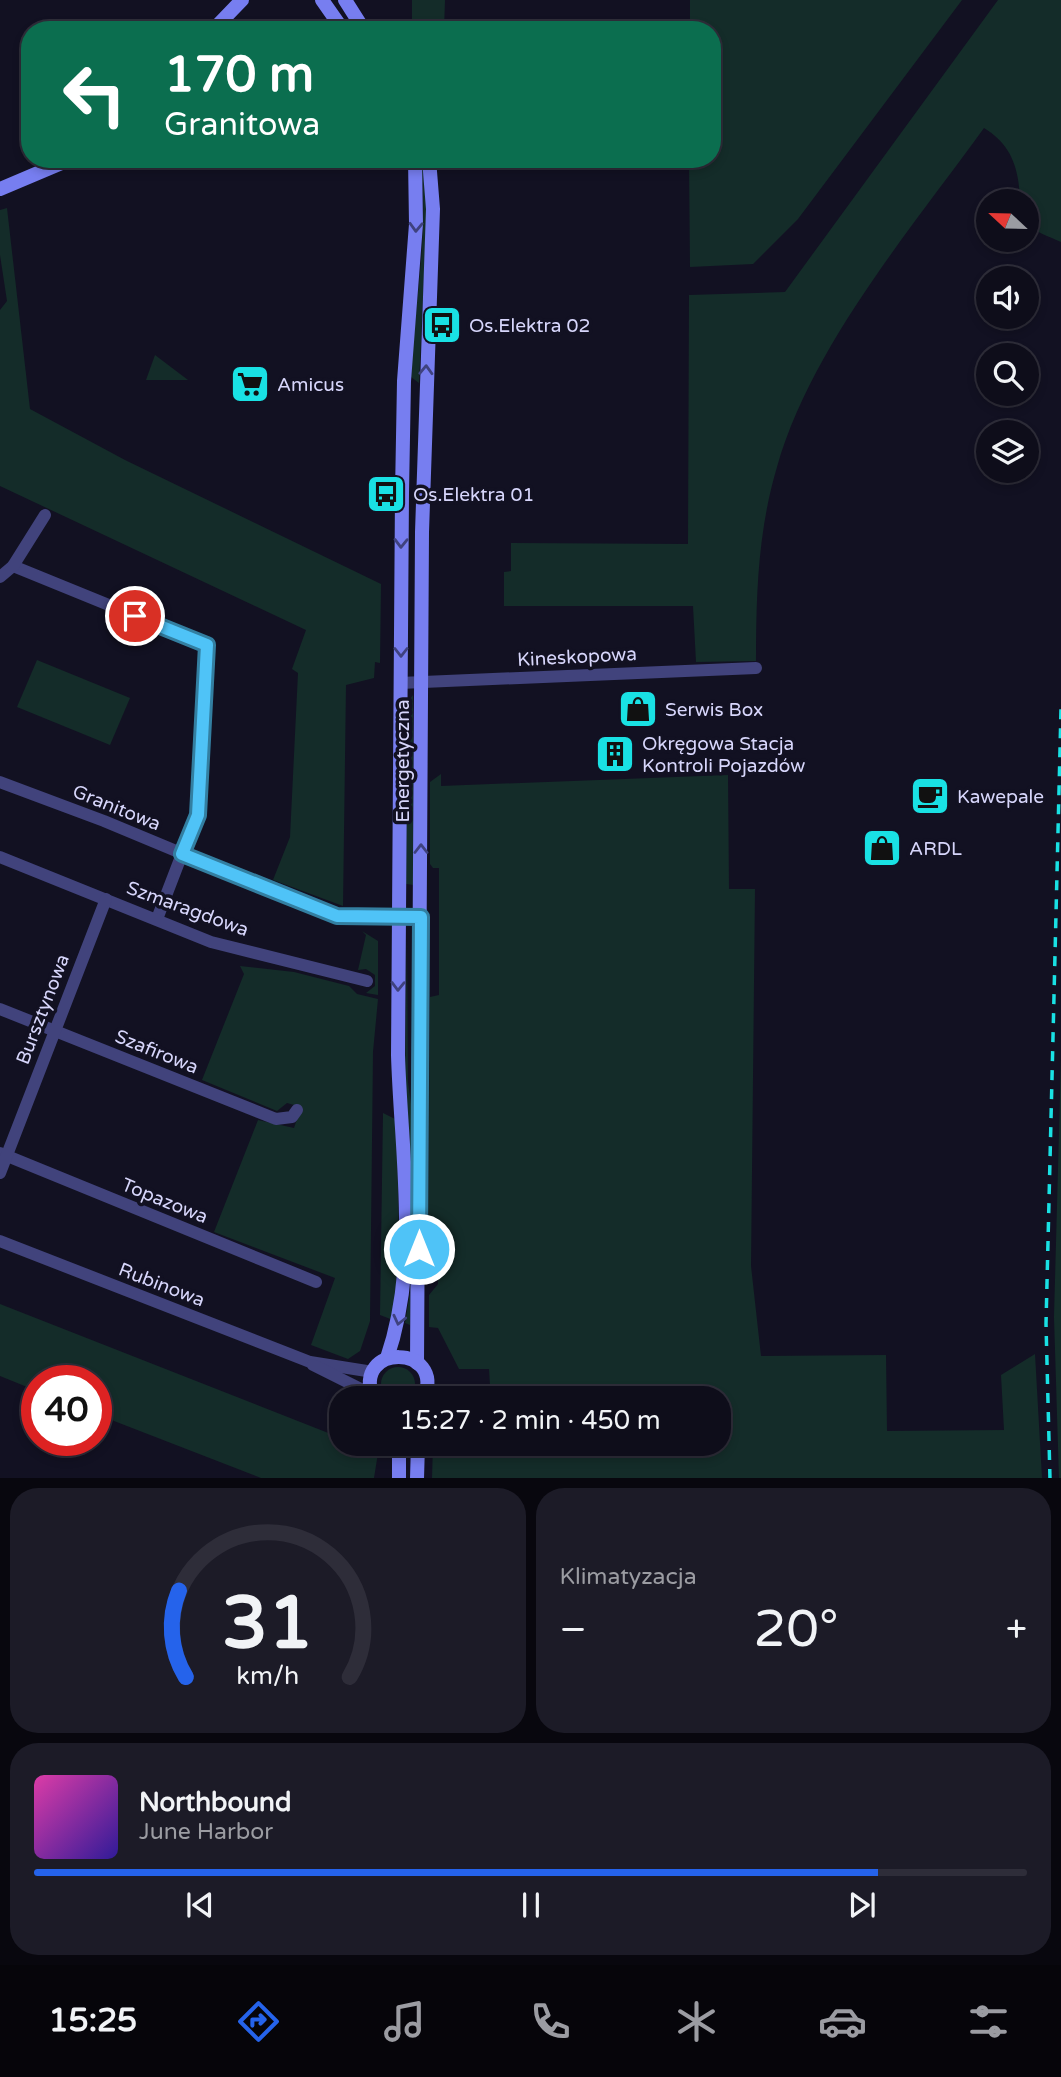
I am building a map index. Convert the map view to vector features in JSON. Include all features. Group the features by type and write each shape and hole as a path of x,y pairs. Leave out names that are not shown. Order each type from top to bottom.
{"street":[{"path":"219,21 231,0"},
{"path":"221,21 242,0"},
{"path":"322,0 337,21"},
{"path":"345,0 358,21"},
{"path":"0,189 50,168"},
{"name":"Energetyczna","path":"373,1372 387,1358 397,1328 404,1285 404,1133 398,1055 400,683 404,381 414,265 416,168"},
{"name":"Energetyczna","path":"426,1386 427,1378 417,1363 421,682 425,401 433,209 430,168"},
{"path":"0,577 13,566 45,515"},
{"path":"13,566 207,645 198,815 157,919"},
{"name":"Kineskopowa","path":"400,683 756,668"},
{"name":"Granitowa","path":"0,782 337,916 421,917"},
{"name":"Szmaragdowa","path":"0,857 211,942 367,981"},
{"name":"Bursztynowa","path":"0,1173 3,1155 106,899"},
{"name":"Szafirowa","path":"0,1009 276,1119 292,1117 297,1110"},
{"name":"Topazowa","path":"3,1155 316,1282"},
{"name":"Rubinowa","path":"0,1241 310,1363 373,1372"},
{"path":"387,1358 403,1356 417,1363"},
{"name":"Rubinowa","path":"310,1363 318,1370 351,1386"},
{"path":"372,1386 373,1372"},
{"path":"399,1456 399,1478"},
{"path":"417,1478 418,1456"}],"green space":[{"path":"412,0 445,0 444,21 412,21"},
{"path":"690,0 962,0 798,219 753,264 690,267 689,168 721,168 721,21 690,21"},
{"path":"998,0 1061,0 1061,242 1040,232 1040,189 1019,189 1016,168 1007,150 984,128 866,290 813,378 793,422 777,467 762,539 756,661 696,662 693,606 504,606 504,572 511,571 511,543 688,544 689,295 785,292"},
{"path":"421,168 424,168 427,211 419,383 411,377 422,241"},
{"path":"7,208 30,409 125,460 381,584 380,663 375,662 374,678 346,685 343,906 273,880 290,837 298,673 292,669 306,630 0,486 0,310 7,301 0,255 0,210"},
{"path":"155,355 188,380 146,380"},
{"path":"37,660 130,698 110,745 17,707"},
{"path":"413,695 414,885 406,884 407,703"},
{"path":"441,774 441,786 728,775 729,889 755,889 751,1266 761,1356 886,1355 887,1431 1004,1430 1001,1375 1035,1354 1042,1478 432,1478 433,1456 731,1456 731,1386 484,1386 490,1385 489,1369 459,1369 438,1328 429,1327 429,1295 438,1284 438,1265 428,1252 430,997 439,995 439,868 433,868 430,864 430,782"},
{"path":"362,931 378,941 378,995 366,993 375,986 375,975 366,969 358,970 366,935"},
{"path":"407,939 408,1082 413,1119 410,1325 405,1323 410,1292 410,1146 405,1084"},
{"path":"240,966 294,972 349,986 357,994 378,999 373,1052 370,1321 360,1351 348,1359 311,1345 335,1278 214,1232 258,1120 294,1128 301,1107 287,1103 277,1111 202,1080 244,974"},
{"path":"1061,1058 1061,1478 1054,1317"},
{"path":"383,1113 395,1119 398,1245 393,1320 380,1315"},
{"path":"0,1304 329,1433 329,1456 378,1456 374,1478 261,1478 112,1420 112,1365 21,1365 21,1385 0,1376"},
{"path":"398,1367 410,1372 414,1386 381,1384 386,1372"}],"railway":[{"path":"1050,1478 1046,1324 1061,709"}],"place":[{"name":"Os.Elektra 02","path":"442,325"},
{"name":"Amicus","path":"250,384"},
{"name":"Os.Elektra 01","path":"386,494"},
{"name":"Serwis Box","path":"638,709"},
{"name":"Okręgowa Stacja Kontroli Pojazdów","path":"615,754"},
{"name":"Kawepale","path":"930,796"},
{"name":"ARDL","path":"882,848"}],"route":[{"path":"135,616 207,645 204,742 198,815 182,854 325,913 350,918 421,917 419,1249"}]}
